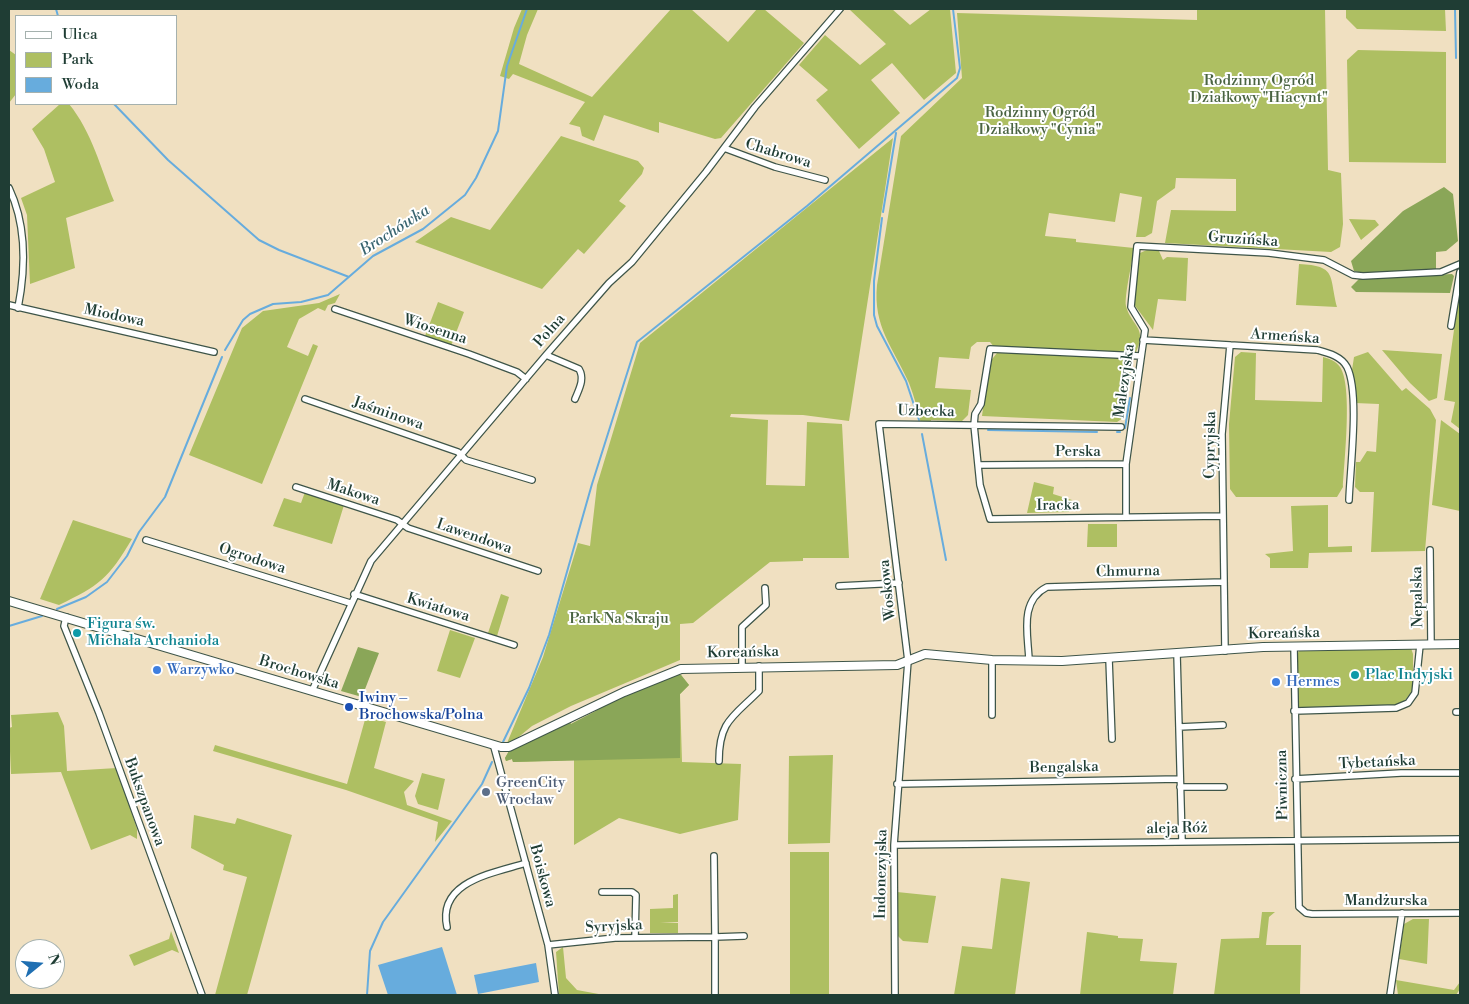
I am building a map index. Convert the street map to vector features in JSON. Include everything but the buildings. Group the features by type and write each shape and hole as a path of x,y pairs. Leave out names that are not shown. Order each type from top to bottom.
{"street":[{"name":"Polna","path":"312,691 354,594 371,561 546,355 609,283 632,262 755,107 840,9"},
{"name":"Chabrowa","path":"724,148 775,167 825,180"},
{"path":"9,188 18,211 24,246 23,284 18,308"},
{"name":"Gruzińska","path":"1137,246 1324,260 1345,271 1362,276 1441,272 1460,264"},
{"name":"Malezyjska","path":"1126,464 1145,330 1131,307 1137,246"},
{"path":"1451,326 1460,272"},
{"name":"Miodowa","path":"9,305 214,352"},
{"name":"Wiosenna","path":"335,309 477,357 516,372 526,379"},
{"name":"Armeńska","path":"1143,340 1317,350 1338,357 1347,367 1353,402 1349,500"},
{"name":"Cypryjska","path":"1223,582 1222,422 1230,345"},
{"path":"974,425 975,414 981,404 990,349 1141,356"},
{"path":"546,355 579,369 582,378 575,399"},
{"name":"Jaśminowa","path":"304,399 449,449 466,460 532,480"},
{"name":"Uzbecka","path":"879,424 1121,426"},
{"name":"Woskowa","path":"879,424 908,661 899,754"},
{"name":"Iracka","path":"974,425 980,485 990,518 1223,516"},
{"path":"1126,464 1126,516"},
{"name":"Perska","path":"978,465 1126,464"},
{"name":"Makowa","path":"296,487 402,524"},
{"name":"Lawendowa","path":"402,524 408,528 538,571"},
{"name":"Ogrodowa","path":"146,540 350,604"},
{"name":"Nepalska","path":"1430,550 1431,644"},
{"path":"1223,582 1225,651"},
{"name":"Chmurna","path":"1029,660 1028,610 1032,599 1038,591 1046,587 1223,582"},
{"path":"839,586 898,583"},
{"path":"742,666 742,627 766,605 766,588"},
{"name":"Kwiatowa","path":"354,594 514,645"},
{"name":"Brochowska","path":"9,601 494,746 509,747"},
{"name":"Bukszpanowa","path":"66,617 64,626 99,713 202,995"},
{"name":"Koreańska","path":"509,747 624,692 681,669 742,666 897,665 920,655 932,654 992,660 1109,659 1294,647 1460,644"},
{"path":"1294,711 1396,708 1404,706 1415,694 1420,645"},
{"name":"Piwniczna","path":"1294,647 1296,840 1299,907 1306,913 1312,914"},
{"path":"1177,654 1182,841"},
{"path":"1109,659 1112,739"},
{"path":"992,660 992,715"},
{"path":"718,761 719,745 725,727 759,691 759,666"},
{"path":"1178,727 1222,725"},
{"name":"Boiskowa","path":"494,746 548,945 555,995"},
{"name":"Indonezyjska","path":"895,995 894,845 899,754"},
{"name":"Tybetańska","path":"1295,779 1400,773 1460,773"},
{"name":"Bengalska","path":"897,784 1180,779"},
{"path":"1180,787 1224,786"},
{"name":"aleja Róż","path":"894,845 1460,839"},
{"path":"714,856 715,995"},
{"path":"447,927 448,905 463,885 526,863"},
{"path":"602,892 632,892 636,895 635,938"},
{"name":"Mandżurska","path":"1312,914 1460,913"},
{"path":"1390,995 1402,914"},
{"name":"Syryjska","path":"548,945 635,938 744,936"}],"green space":[{"path":"522,9 538,9 527,35 519,64 592,97 671,9 691,9 728,42 757,9 764,9 804,43 721,138 715,139 659,122 659,133 604,115 594,141 582,136 580,127 569,124 585,102 513,74 509,79 500,76 514,28"},
{"path":"849,9 892,9 910,25 931,9 950,9 956,73 924,100 892,63 871,80 900,113 859,149 816,100 828,90 799,65 825,35 860,65 886,44"},
{"name":"Rodzinny Ogród Działkowy \"Cynia\"","path":"1197,9 1325,9 1328,170 1341,173 1343,224 1340,247 1331,252 1165,243 1171,210 1236,211 1236,179 1176,178 1175,188 1157,201 1152,233 1145,237 1136,237 1142,197 1120,193 1115,222 1049,213 1045,236 1076,239 1076,242 1134,248 1127,286 1126,306 1139,332 1139,344 1136,352 995,348 990,342 977,342 971,347 969,359 939,357 935,388 971,390 968,415 962,421 931,420 931,424 921,424 909,383 881,325 878,313 877,285 901,136 962,78 957,13 1197,20"},
{"path":"1346,9 1445,9 1446,31 1357,29 1346,18"},
{"path":"9,50 15,54 15,95 9,103"},
{"name":"Rodzinny Ogród Działkowy \"Hiacynt\"","path":"1358,50 1446,52 1446,163 1349,162 1347,60"},
{"path":"59,105 70,105 84,126 90,139 114,201 66,218 75,268 30,284 27,215 21,198 55,182 44,149 32,129"},
{"path":"561,136 638,161 644,168 642,174 619,201 626,206 584,254 578,249 542,289 415,242 451,217 490,230"},
{"name":"Park Na Skraju","path":"893,138 849,421 803,415 731,414 730,417 768,420 766,485 805,486 807,422 842,424 849,558 803,558 803,561 770,562 693,623 680,624 680,660 571,706 532,726 515,740 507,743 543,657 578,543 590,546 597,485 640,343"},
{"path":"1444,187 1453,194 1458,241 1446,251 1436,252 1436,270 1363,273 1354,271 1351,261 1403,211"},
{"path":"1349,219 1375,220 1379,225 1361,240"},
{"path":"1149,249 1159,251 1163,260 1167,257 1188,258 1186,301 1158,299 1153,330 1133,303 1140,253"},
{"path":"1299,264 1320,267 1326,270 1331,280 1337,307 1296,305"},
{"path":"1452,274 1454,276 1450,293 1356,292 1351,287 1359,279"},
{"path":"1460,288 1460,429 1451,422 1455,402 1444,400"},
{"path":"340,294 335,303 328,305 325,311 318,308 299,319 287,347 308,356 313,344 318,346 262,484 189,455 242,328 263,311 319,303"},
{"path":"438,302 464,312 451,346 425,336"},
{"path":"1382,350 1442,354 1437,398 1429,401 1410,383"},
{"path":"1241,352 1256,353 1255,400 1322,402 1323,357 1333,360 1340,367 1346,390 1347,425 1343,487 1337,497 1236,497 1230,489 1229,424 1235,357"},
{"path":"1368,352 1402,391 1406,388 1430,409 1436,420 1425,551 1371,552 1374,492 1360,492 1355,487 1356,462 1360,462 1367,451 1376,452 1379,404 1355,403 1352,370 1354,357"},
{"path":"997,353 1112,356 1130,361 1131,369 1123,418 1117,422 982,416 989,363"},
{"path":"1441,420 1460,434 1460,511 1432,505"},
{"path":"1034,482 1054,487 1053,494 1072,500 1069,512 1027,513"},
{"path":"305,492 344,505 332,544 273,526 284,498 301,503"},
{"path":"1328,505 1328,547 1352,546 1352,552 1309,553 1308,568 1270,568 1270,558 1265,554 1293,551 1291,506"},
{"path":"73,520 132,539 102,580 59,605 40,599"},
{"path":"1088,524 1117,524 1117,547 1087,547"},
{"path":"501,594 509,597 497,636 488,633"},
{"path":"450,630 475,638 460,678 437,671"},
{"path":"358,647 379,653 362,697 341,691"},
{"name":"Plac Indyjski","path":"1411,648 1413,654 1413,690 1402,704 1302,708 1297,706 1297,654 1300,650"},
{"path":"676,674 681,675 689,685 680,694 680,758 513,762 512,759 506,761 505,758 509,751 568,720 571,724 596,711 602,704"},
{"path":"681,675 689,685 680,694 682,762 741,764 738,820 680,834 619,818 574,845 574,760 513,762 512,759 506,761 505,758 509,751 568,720 571,724 596,711 602,704"},
{"path":"58,712 64,726 67,771 117,768 137,829 137,839 130,835 91,850 61,772 11,774 9,728 12,727 11,715"},
{"path":"366,716 386,722 374,768 414,781 404,792 407,805 452,821 435,842 438,822 346,790 213,751 215,745 347,784"},
{"path":"833,755 830,843 788,844 789,756"},
{"path":"422,773 445,779 438,810 418,804 415,796"},
{"path":"194,815 235,824 237,818 292,835 247,995 215,995 247,877 223,870 224,865 191,848"},
{"path":"790,852 829,852 829,995 790,995"},
{"path":"1001,878 1030,882 1015,995 954,995 962,946 992,949"},
{"path":"897,892 936,896 928,943 903,941 897,935"},
{"path":"678,894 678,922 660,923 678,923 678,933 650,933 650,909 673,908 673,895"},
{"path":"1262,912 1275,912 1269,917 1266,945 1301,945 1300,995 1214,995 1221,939 1259,938"},
{"path":"1413,919 1429,919 1427,964 1399,959 1404,924"},
{"path":"171,931 179,953 172,950 134,966 129,955 169,939"},
{"path":"1087,932 1118,936 1118,938 1143,939 1140,961 1177,963 1173,995 1080,995"},
{"path":"563,947 566,978 577,990 604,995 559,995 556,952"},
{"path":"1396,980 1454,990 1460,982 1460,989 1456,995 1398,995"}],"water":[{"path":"442,947 457,995 388,995 378,965"},
{"path":"536,963 539,982 478,994 474,975"}],"waterway":[{"path":"56,9 58,15"},
{"name":"Brochówka","path":"225,350 243,320 250,314 273,304 301,302 328,295 373,256 423,229 465,195 476,178 498,131 507,66 527,9"},
{"path":"503,742 529,688 549,635 592,484 637,342 807,206 957,78 960,68 953,9"},
{"path":"1455,9 1456,58"},
{"path":"115,105 168,160 259,240 279,250 349,277"},
{"path":"883,212 896,133"},
{"path":"882,218 874,281 874,315 877,326 906,381 919,420"},
{"name":"Brochówka","path":"57,609 86,597 107,582 127,556 139,532 165,497 222,357"},
{"path":"1125,428 1130,398"},
{"path":"988,430 1097,432"},
{"path":"922,434 946,560"},
{"name":"Brochówka","path":"9,626 42,616"},
{"path":"367,995 370,951 383,922 482,784 492,762"}],"place":[{"name":"Figura św. Michała Archanioła","path":"77,633"},
{"name":"Warzywko","path":"157,670"},
{"name":"Plac Indyjski","path":"1355,675"},
{"name":"Hermes","path":"1276,682"},
{"name":"Iwiny – Brochowska/Polna","path":"349,707"},
{"name":"GreenCity Wrocław","path":"486,792"}]}
